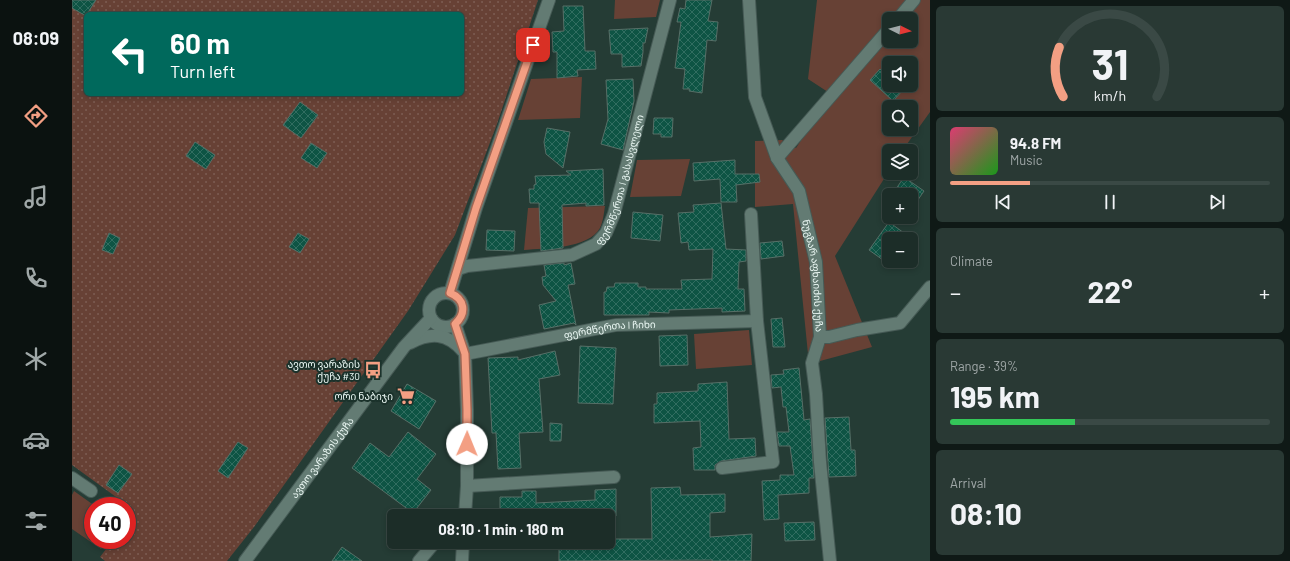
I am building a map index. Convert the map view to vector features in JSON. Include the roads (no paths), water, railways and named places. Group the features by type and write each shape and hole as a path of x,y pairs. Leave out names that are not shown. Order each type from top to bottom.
{"street":[{"path":"450,293 476,208 549,0"},
{"name":"ფერმწერთა I გასასვლელი","path":"458,269 467,266 572,255 596,244 606,233 614,214 670,0"},
{"name":"ნუგზარ აფხაიძის ქუჩა","path":"749,0 755,97 777,158 799,192 815,255 820,337 812,363 830,561"},
{"path":"904,12 914,0"},
{"path":"777,158 882,37"},
{"path":"722,468 773,462 757,321 751,214"},
{"path":"820,337 829,337 857,330 900,323 930,287"},
{"path":"450,293 459,299 463,309 462,315 455,324 450,327 440,326 431,318 429,312 432,301 436,296 450,293"},
{"name":"ავთო ვარაზის ქუჩა","path":"244,561 404,347 431,318"},
{"name":"ფერმწერთა I ჩიხი","path":"465,354 616,325 757,321"},
{"path":"455,324 465,354 467,410 465,509"},
{"path":"404,347 420,338 430,335 440,336 450,339 465,354"},
{"path":"466,486 614,477"},
{"path":"72,478 91,491"},
{"path":"419,561 430,549"},
{"path":"462,561 463,549"}],"place":[{"name":"ავთო ვარაზის ქუჩა #30","path":"373,370"},
{"name":"ორი ნაბიჯი","path":"406,396"}]}
